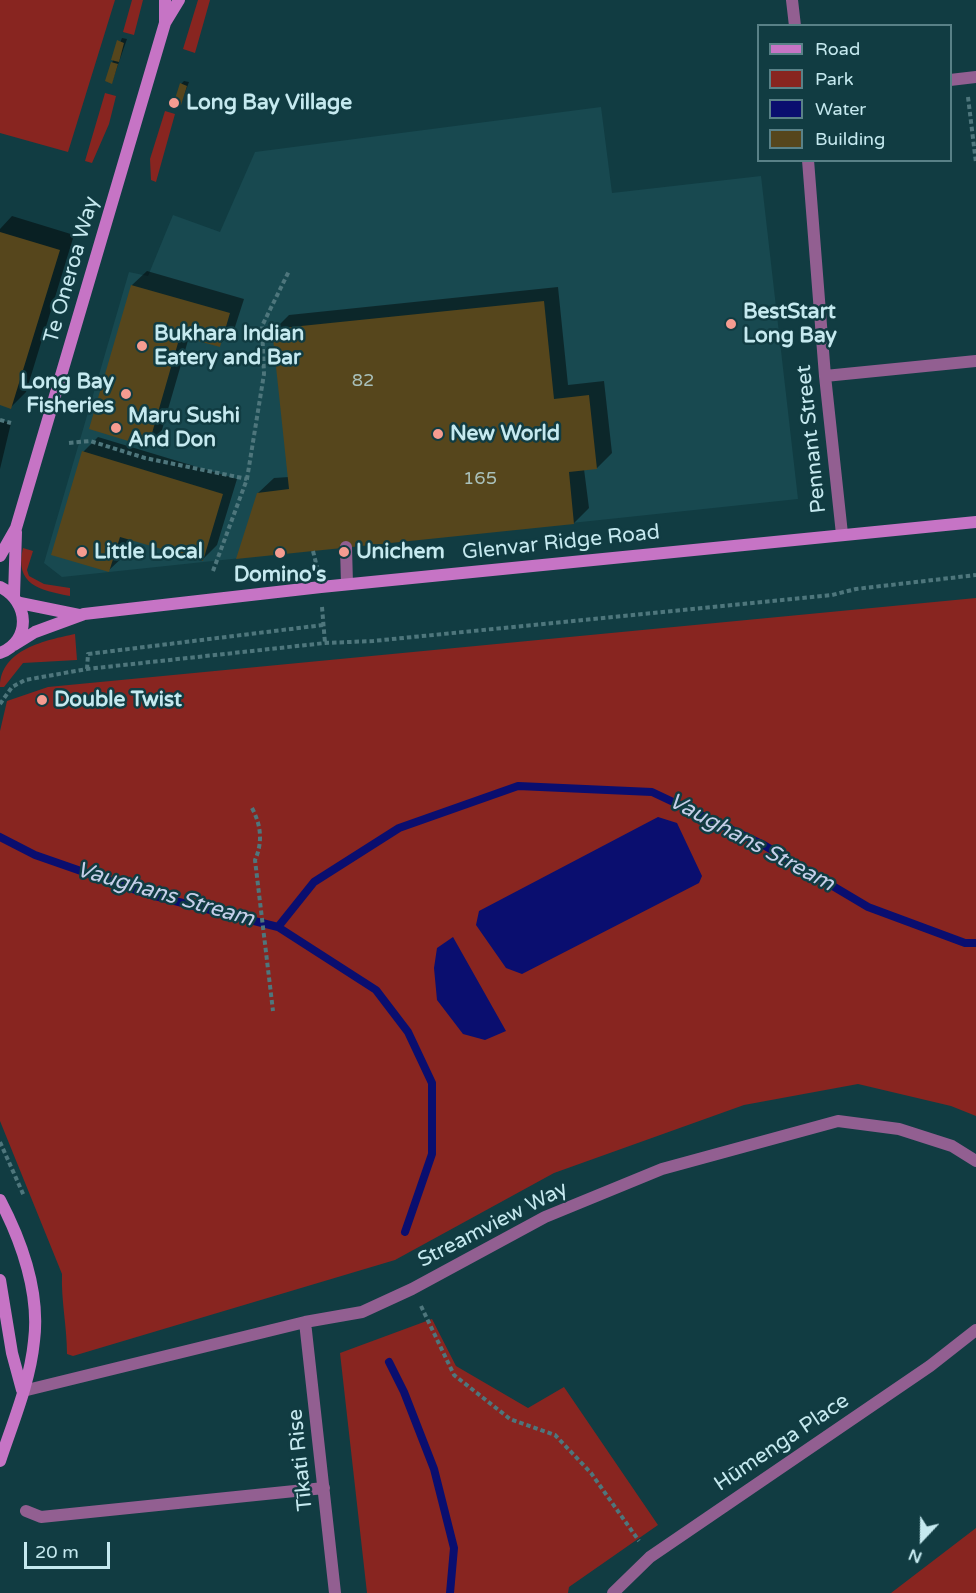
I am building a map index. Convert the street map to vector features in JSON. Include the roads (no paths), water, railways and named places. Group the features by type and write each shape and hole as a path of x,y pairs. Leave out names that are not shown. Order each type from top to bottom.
{"street":[{"name":"Te Oneroa Way","path":"165,0 165,23"},
{"name":"Te Oneroa Way","path":"0,556 16,528 165,23 179,0"},
{"path":"792,0 795,24"},
{"path":"952,80 971,78"},
{"name":"Pennant Street","path":"808,162 825,376 842,534"},
{"path":"825,376 976,361"},
{"name":"Glenvar Ridge Road","path":"14,645 35,632 79,615 347,584 976,522"},
{"name":"Te Oneroa Way","path":"14,645 24,625 17,600 16,528"},
{"path":"346,548 347,584"},
{"path":"0,587 17,600"},
{"name":"Glenvar Ridge Road","path":"17,600 79,615"},
{"path":"0,653 14,645"},
{"name":"Streamview Way","path":"22,1391 305,1323 362,1312 412,1289 545,1217 662,1169 838,1122 899,1129 952,1146 976,1161"},
{"path":"0,1200 15,1229 34,1303 34,1344 0,1461"},
{"path":"0,1280 8,1335 22,1391"},
{"name":"Tīkati Rise","path":"305,1323 335,1593"},
{"name":"Hūmenga Place","path":"613,1593 650,1557 930,1366 976,1330"},
{"path":"26,1511 41,1517 324,1488"}],"water":[{"path":"658,817 677,823 702,876 699,883 522,974 506,968 476,925 479,911"},
{"path":"453,937 506,1031 485,1040 463,1034 437,1000 434,968 437,948"}],"waterway":[{"name":"Vaughans Stream","path":"278,927 314,882 399,828 518,786 652,792 762,844 868,907 965,943 976,943"},
{"path":"0,837 35,855 147,894 278,927 376,990 408,1032 432,1083 432,1154 405,1232"},
{"name":"Vaughans Stream","path":"389,1362 404,1392 434,1469 454,1548 450,1593"}],"place":[{"name":"Long Bay Village","path":"174,103"},
{"name":"BestStart Long Bay","path":"731,324"},
{"name":"Bukhara Indian Eatery and Bar","path":"142,346"},
{"name":"Long Bay Fisheries","path":"126,394"},
{"name":"Maru Sushi And Don","path":"116,428"},
{"name":"New World","path":"438,434"},
{"name":"Little Local","path":"82,552"},
{"name":"Unichem","path":"344,552"},
{"name":"Domino's","path":"280,553"},
{"name":"Double Twist","path":"42,700"}]}
